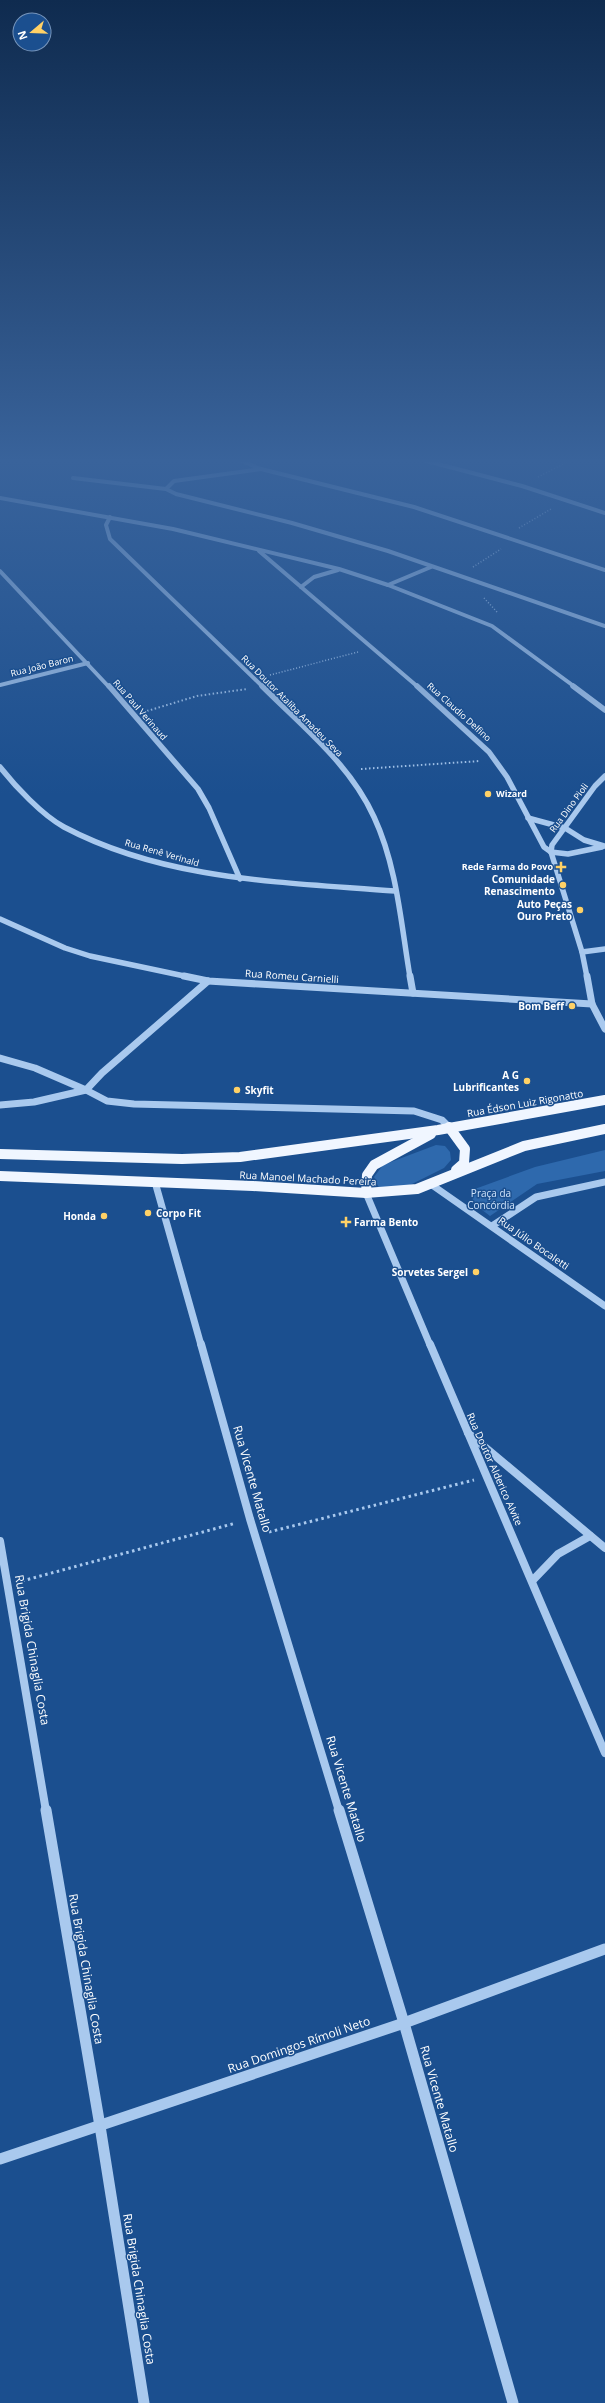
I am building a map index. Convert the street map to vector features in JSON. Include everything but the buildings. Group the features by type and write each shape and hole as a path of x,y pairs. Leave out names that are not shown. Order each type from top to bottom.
{"main road":[{"name":"Rua Édson Luiz Rigonatto","path":"449,1127 605,1100"},
{"name":"Rua Manoel Machado Pereira","path":"0,1154 182,1159 240,1157 438,1130 449,1127"},
{"path":"449,1127 465,1149 464,1163 450,1175"},
{"name":"Rua Manoel Machado Pereira","path":"0,1176 156,1182 366,1194 416,1189 432,1185 450,1175 524,1146 605,1129"},
{"path":"366,1194 367,1175 374,1165 438,1130"}],"street":[{"name":"Rua Paul Verinaud","path":"0,571 10,579 88,663 198,789 210,808 240,879"},
{"name":"Rua Doutor Ataliba Amadeu Seva","path":"143,571 335,758 359,789 378,825 395,891 413,993"},
{"name":"Rua Claudio Delfino","path":"283,571 466,729 495,760 507,777 544,846 551,852 582,952 592,1004 605,1029"},
{"path":"301,586 308,579 331,571"},
{"path":"346,571 388,585 492,626 605,710"},
{"path":"388,585 421,571"},
{"path":"445,571 605,626"},
{"name":"Rua João Baron","path":"0,685 88,663"},
{"name":"Rua Renê Verinald","path":"0,767 17,788 63,826 149,860 193,872 240,879 395,891"},
{"name":"Rua Dino Pioli","path":"551,852 552,845 594,786 605,776"},
{"path":"528,818 565,828 584,840 604,846"},
{"path":"551,852 568,854 604,846"},
{"name":"Rua Romeu Carnielli","path":"0,919 71,950 208,981 592,1004"},
{"path":"582,952 605,949"},
{"path":"0,1105 34,1102 86,1090 102,1073 208,981"},
{"path":"0,1058 35,1068 86,1090 107,1101 134,1104 414,1111 442,1120 449,1127"},
{"name":"Rua Vicente Matallo","path":"156,1182 250,1520 404,2023 513,2403"},
{"path":"492,1226 536,1197 605,1182"},
{"name":"Rua Júlio Bocaletti","path":"432,1185 605,1306"},
{"name":"Rua Doutor Alderico Alvite","path":"366,1194 466,1432 533,1580 605,1753"},
{"path":"466,1432 605,1548"},
{"path":"533,1580 546,1562 566,1547 590,1536"},
{"name":"Rua Brigida Chinaglia Costa","path":"0,1541 100,2126 144,2403"},
{"name":"Rua Domingos Rímoli Neto","path":"0,2159 404,2023 605,1949"}],"path":[{"path":"459,575 465,571"},
{"path":"254,679 372,648"},
{"path":"133,714 197,696 261,686"},
{"path":"344,770 495,760"},
{"path":"255,1536 486,1477"},
{"path":"7,1585 250,1520"}],"green space":[{"path":"436,1145 445,1146 450,1152 451,1160 444,1168 408,1186 379,1188 374,1177 383,1165"},
{"name":"Praça da Concórdia","path":"605,1150 605,1171 537,1184 490,1216 473,1203 472,1190 535,1167"}],"place":[{"name":"Wizard","path":"488,794"},
{"name":"Rede Farma do Povo","path":"561,867"},
{"name":"Comunidade Renascimento","path":"563,885"},
{"name":"Auto Peças Ouro Preto","path":"580,910"},
{"name":"Bom Beff","path":"572,1006"},
{"name":"A G Lubrificantes","path":"527,1081"},
{"name":"Skyfit","path":"237,1090"},
{"name":"Corpo Fit","path":"148,1213"},
{"name":"Honda","path":"104,1216"},
{"name":"Farma Bento","path":"346,1222"},
{"name":"Sorvetes Sergel","path":"476,1272"}]}
